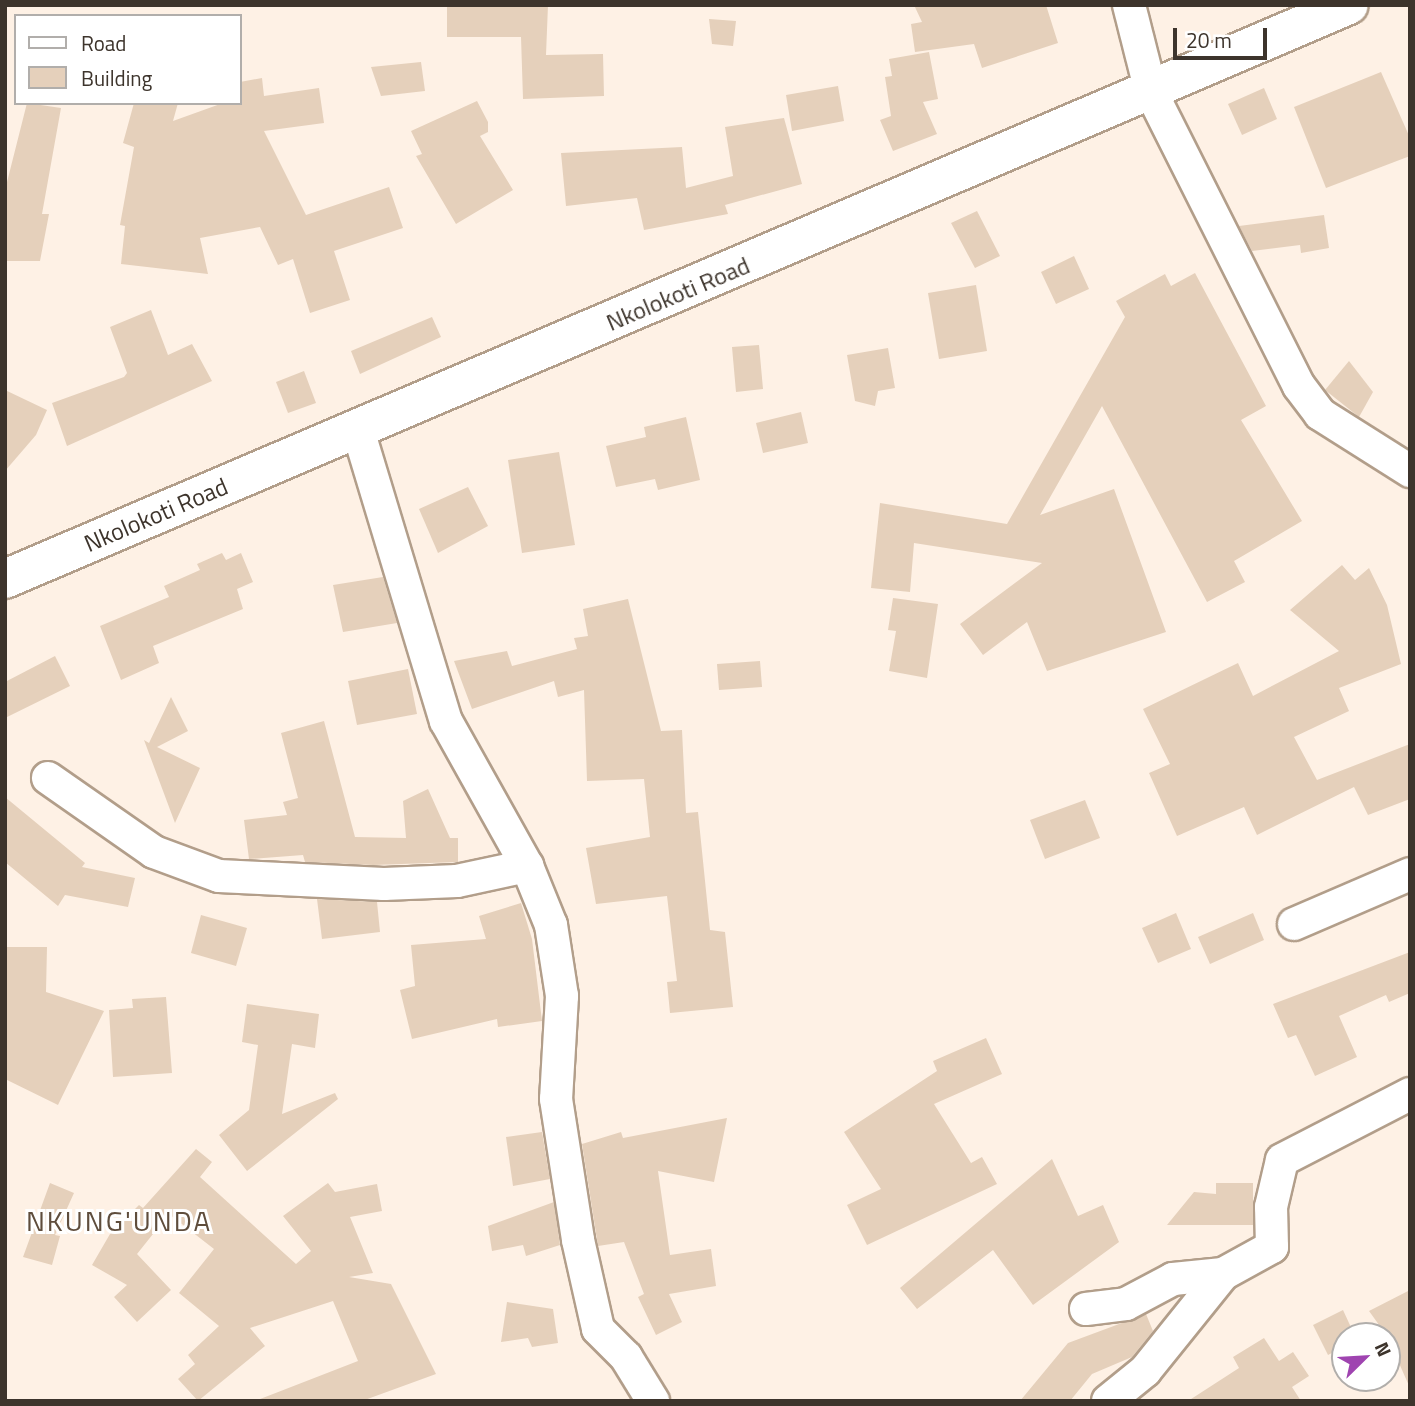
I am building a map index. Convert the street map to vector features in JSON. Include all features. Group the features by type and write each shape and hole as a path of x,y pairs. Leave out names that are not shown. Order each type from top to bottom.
{"main road":[{"name":"Nkolokoti Road","path":"5,579 1151,92 1349,5"}],"street":[{"path":"1129,5 1151,92 1299,386 1320,414 1410,471"},
{"path":"358,430 446,721 527,866 560,960 556,1099 598,1329 626,1357 653,1401"},
{"path":"48,778 154,852 219,876 384,884 457,881 527,866"},
{"path":"1294,924 1410,874"},
{"path":"1108,1401 1145,1371 1223,1274 1272,1247 1270,1207 1282,1160 1410,1094"},
{"path":"1086,1309 1126,1304 1173,1279 1223,1274"}],"building":[{"path":"447,5 548,5 546,55 603,54 604,96 523,99 521,37 447,37"},
{"path":"914,5 1046,5 1058,43 982,68 974,44 915,52 911,24 922,22"},
{"path":"709,19 736,21 733,46 712,44"},
{"path":"929,52 938,99 923,102 937,134 893,151 880,120 891,116 885,77 892,76 889,59"},
{"path":"421,62 425,91 381,96 371,67"},
{"path":"1381,72 1410,138 1410,156 1326,188 1294,107"},
{"path":"262,78 264,96 319,88 324,123 264,131 306,215 389,187 403,228 334,251 350,300 310,313 293,259 278,265 260,227 200,238 208,274 121,264 125,226 120,225 134,147 123,143 133,105 177,105 173,121 217,105 242,105 242,82"},
{"path":"838,86 844,121 792,131 786,95"},
{"path":"1264,88 1277,119 1242,135 1228,104"},
{"path":"477,101 488,122 488,132 480,136 513,190 456,224 416,156 422,154 411,131"},
{"path":"26,105 61,108 42,214 49,214 40,261 7,261 5,190"},
{"path":"784,118 802,184 725,205 728,214 644,230 637,198 566,206 561,153 682,147 686,188 733,176 725,127"},
{"path":"977,211 1000,256 975,268 951,223"},
{"path":"1324,215 1329,248 1301,253 1300,245 1252,251 1239,226"},
{"path":"1074,256 1089,289 1056,304 1041,272"},
{"path":"1195,273 1266,406 1241,420 1302,521 1234,561 1245,582 1207,602 1102,406 1040,515 1114,489 1166,632 1047,671 1027,622 983,655 960,624 1042,563 914,543 910,592 871,588 880,503 1007,524 1125,317 1116,301 1165,274 1171,286"},
{"path":"976,285 987,351 939,359 928,293"},
{"path":"151,310 168,355 192,344 212,381 67,446 52,403 124,377 127,373 110,327"},
{"path":"432,317 441,337 360,374 351,351"},
{"path":"759,345 763,389 736,392 732,347"},
{"path":"888,348 895,388 878,391 875,406 855,401 847,355"},
{"path":"1349,361 1373,392 1359,417 1325,390"},
{"path":"304,371 316,403 288,413 276,382"},
{"path":"5,390 47,410 36,435 5,471"},
{"path":"801,412 808,443 763,453 756,423"},
{"path":"686,417 700,480 658,490 655,479 616,487 606,446 646,437 644,427"},
{"path":"559,452 575,545 522,553 508,460"},
{"path":"468,487 488,526 438,553 419,509"},
{"path":"222,553 226,560 241,553 253,582 237,589 243,609 153,646 159,663 121,680 100,626 169,597 164,586 200,570 197,564"},
{"path":"1342,565 1355,580 1369,568 1387,605 1401,664 1339,688 1349,711 1294,737 1317,780 1410,744 1410,799 1368,815 1354,787 1257,835 1244,807 1177,836 1149,773 1170,764 1143,709 1238,663 1253,696 1339,651 1290,610"},
{"path":"383,577 397,623 343,632 333,585"},
{"path":"893,598 938,604 927,678 889,671 896,631 888,630"},
{"path":"628,599 661,731 682,730 686,813 698,812 710,930 725,932 733,1007 670,1013 667,982 677,981 667,896 596,904 586,848 650,837 644,779 587,781 584,690 558,697 554,681 472,709 454,661 507,651 512,666 577,649 574,638 588,636 583,609"},
{"path":"55,656 70,686 5,718 5,682"},
{"path":"760,661 762,687 719,690 717,664"},
{"path":"408,669 417,714 357,725 348,681"},
{"path":"171,697 188,731 157,747 200,768 175,823 144,740 149,743"},
{"path":"324,721 355,837 406,838 403,801 428,789 450,838 458,838 458,862 373,865 305,862 303,855 249,859 244,820 287,815 283,802 298,798 281,733"},
{"path":"5,797 85,863 82,867 135,878 128,907 65,895 58,906 5,862"},
{"path":"1085,800 1100,838 1045,859 1030,820"},
{"path":"317,899 377,902 380,932 322,939"},
{"path":"521,903 532,939 542,1021 498,1027 497,1019 412,1039 400,990 415,986 411,945 486,939 479,916"},
{"path":"1176,913 1191,949 1158,963 1142,928"},
{"path":"1253,913 1264,940 1210,964 1198,937"},
{"path":"201,915 247,928 236,966 191,953"},
{"path":"5,947 47,947 46,992 104,1011 58,1105 5,1079"},
{"path":"1410,952 1410,993 1389,1002 1386,995 1339,1016 1357,1057 1315,1076 1296,1035 1288,1038 1273,1004"},
{"path":"166,997 172,1073 113,1077 109,1010 133,1008 132,999"},
{"path":"247,1004 319,1014 315,1048 292,1044 282,1114 335,1093 338,1099 247,1171 219,1135 249,1110 258,1045 242,1042"},
{"path":"986,1038 1002,1074 934,1104 971,1163 982,1157 997,1184 867,1245 847,1205 881,1189 844,1132 937,1071 933,1061"},
{"path":"727,1118 714,1182 658,1171 670,1255 711,1249 716,1286 669,1294 682,1322 656,1335 638,1297 644,1294 624,1242 598,1246 582,1144 621,1132 623,1138"},
{"path":"542,1132 550,1179 513,1186 506,1137"},
{"path":"196,1149 212,1162 200,1177 296,1264 311,1251 283,1216 328,1183 335,1192 377,1184 382,1211 350,1217 373,1273 349,1277 391,1284 436,1374 362,1401 255,1401 358,1361 333,1301 250,1328 265,1346 198,1401 178,1379 195,1364 188,1355 219,1326 179,1293 214,1249 169,1214 137,1254 171,1290 137,1322 114,1297 127,1285 92,1265 110,1234 139,1205 143,1208"},
{"path":"1052,1159 1078,1216 1103,1205 1119,1242 1033,1305 993,1250 917,1309 900,1288"},
{"path":"50,1183 74,1193 55,1235 60,1236 52,1265 23,1257"},
{"path":"1216,1183 1253,1183 1253,1225 1167,1225 1194,1192 1216,1194"},
{"path":"554,1202 560,1245 526,1256 523,1245 492,1251 488,1226"},
{"path":"1410,1290 1410,1388 1401,1368 1401,1322 1377,1322 1369,1311"},
{"path":"507,1302 553,1309 558,1343 532,1347 528,1338 501,1342"},
{"path":"1343,1310 1349,1322 1331,1322 1331,1353 1328,1355 1313,1325"},
{"path":"1146,1314 1153,1331 1132,1357 1092,1374 1070,1401 1020,1401 1068,1343"},
{"path":"1264,1338 1279,1361 1293,1352 1309,1376 1292,1387 1301,1401 1188,1401 1239,1368 1233,1357"}],"district":[{"name":"NKUNG'UNDA","path":"119,1221"}]}
